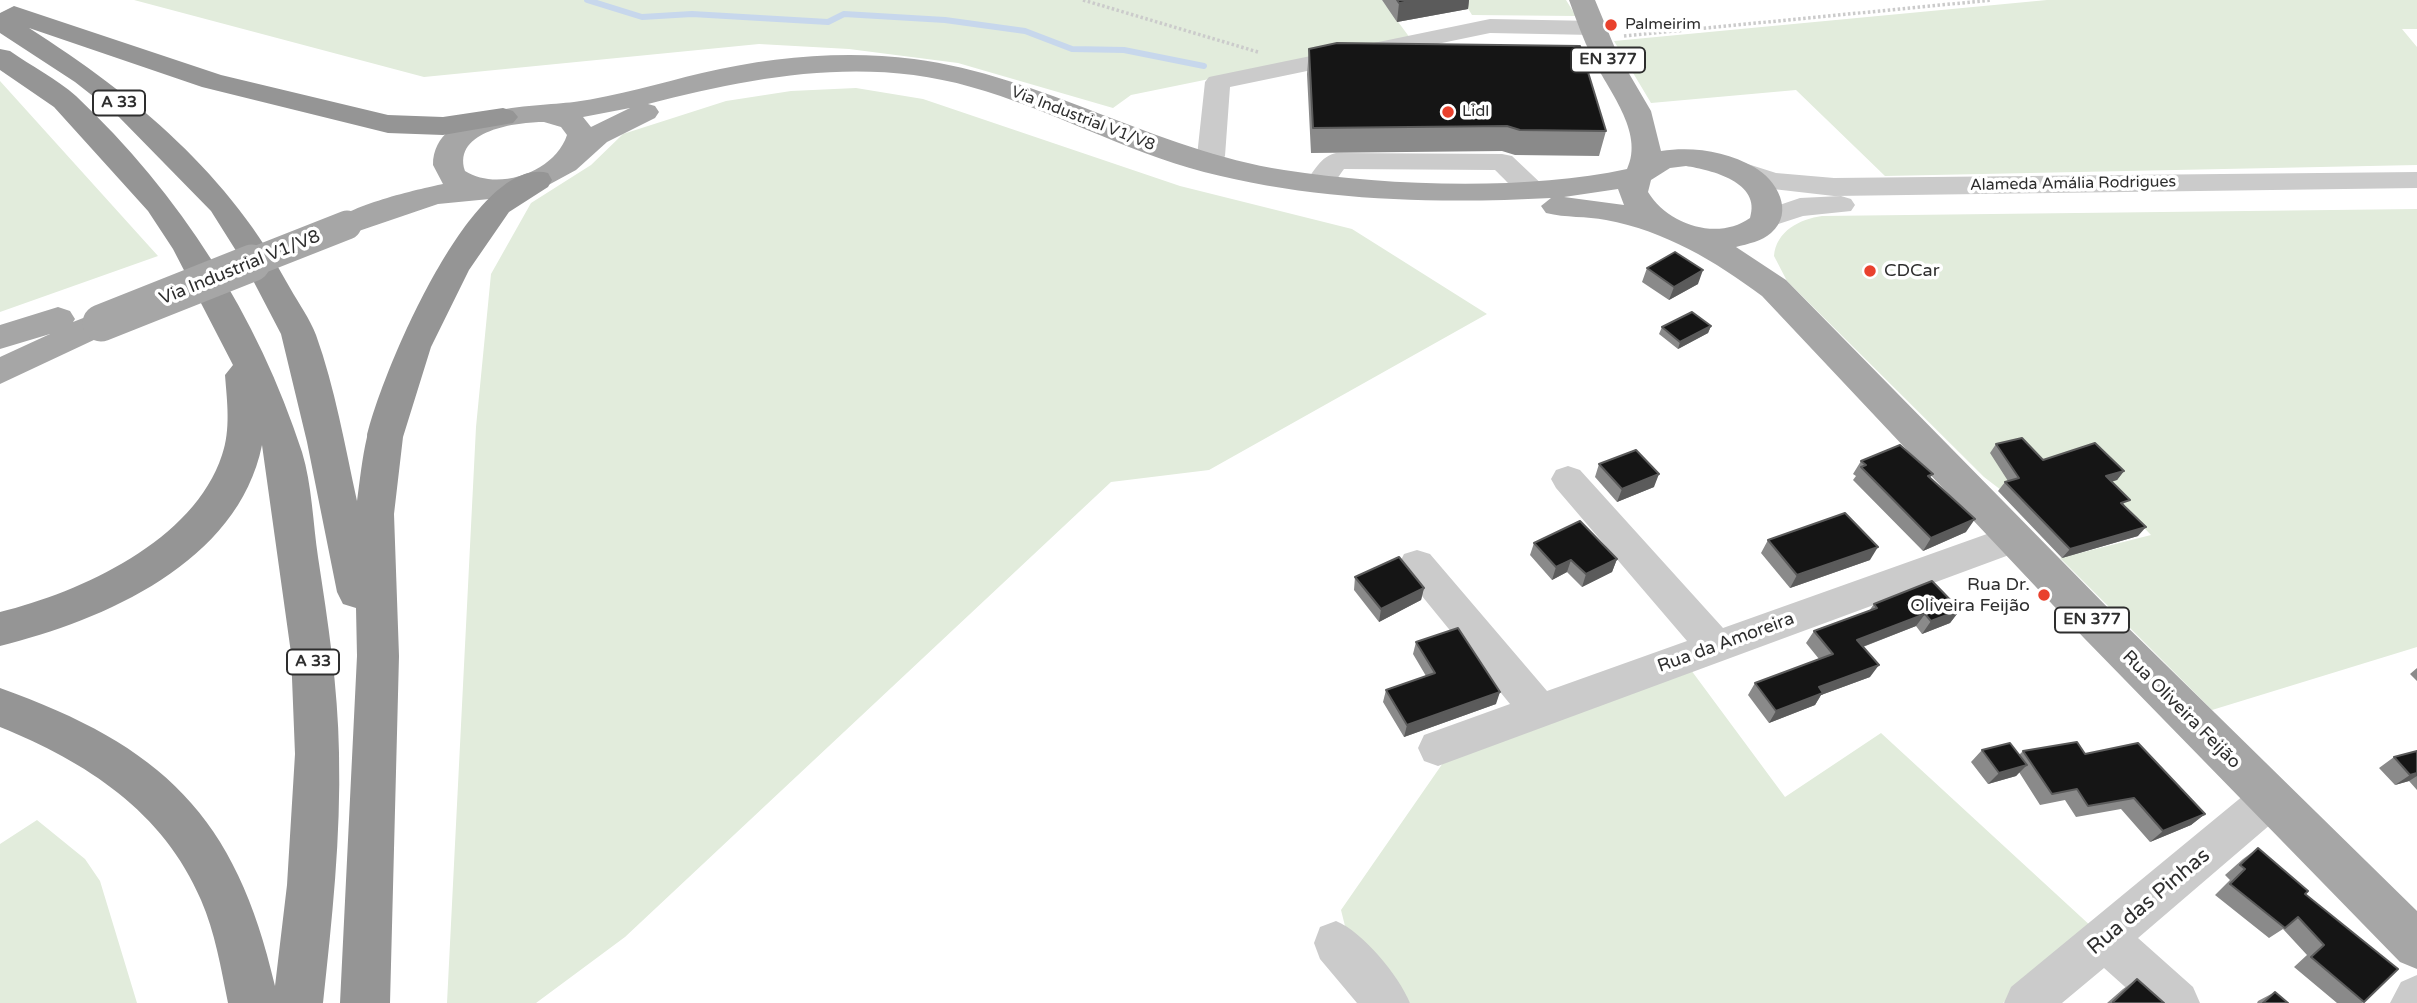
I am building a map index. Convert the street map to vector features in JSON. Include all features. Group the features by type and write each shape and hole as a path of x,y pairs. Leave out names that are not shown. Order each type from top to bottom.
{"highway":[{"path":"0,9 212,81 388,124 443,126 503,117"},
{"name":"A 33","path":"0,22 85,76 127,109 222,205 261,264 298,334 354,567 376,729 365,1003"},
{"name":"A 33","path":"0,57 64,101 159,204 189,248 235,332 256,377 284,455 302,566 312,653 317,754 310,885 298,1003"},
{"path":"376,729 375,514 380,462 390,412 414,348 471,240 498,205 537,180"},
{"path":"0,629 47,618 114,589 163,556 212,508 234,473 245,435 243,370 235,332"},
{"path":"0,707 79,740 124,766 160,797 183,824 216,873 246,961 253,1003"}],"main road":[{"name":"EN 377","path":"1582,0 1596,34 1642,117 1648,144 1633,192 1643,210 1677,231"},
{"name":"Via Industrial V1/V8","path":"342,218 412,179 466,134 503,117 602,107 766,69 826,64 885,64 934,69 973,79 1206,163 1319,184 1392,190 1572,189 1641,172 1662,160 1686,158 1722,164"},
{"name":"Via Industrial V1/V8","path":"0,337 97,314 342,218 426,197 537,180 561,168 597,136 627,119 711,93 796,78 878,77 930,83 978,95 1167,166 1259,190 1382,204 1577,206 1628,215 1677,231"},
{"path":"532,113 560,116 578,127 582,135 576,153"},
{"name":"EN 377","path":"1642,117 1671,140 1750,178 1763,191 1769,205 1763,222"},
{"path":"451,149 447,165 456,178 488,188"},
{"path":"1677,231 1730,238 1763,222"},
{"name":"Rua Oliveira Feijão","path":"1763,222 1760,252 1774,288"},
{"name":"Rua Oliveira Feijão","path":"1677,231 1737,261 1774,288 2270,799 2417,945"},
{"name":"Via Industrial V1/V8","path":"0,372 97,314"}],"street":[{"path":"1206,163 1211,156 1218,82 1490,26 1596,34"},
{"path":"1319,184 1342,157 1502,162 1534,190"},
{"name":"Alameda Amália Rodrigues","path":"1722,164 1773,181 1834,187 2417,180"},
{"name":"Alameda Amália Rodrigues","path":"1763,222 1817,205 2417,199"},
{"path":"1568,479 1716,647"},
{"name":"Rua da Amoreira","path":"1438,748 2015,538"},
{"path":"1417,564 1539,711"},
{"name":"Rua das Pinhas","path":"2027,1003 2270,799"},
{"path":"2105,939 2177,1003"},
{"path":"1336,943 1387,1003"},
{"path":"2413,1003 2417,999"}],"path":[{"path":"1083,0 1264,54"},
{"path":"1596,34 1992,0"}],"green space":[{"path":"134,0 1382,0 1410,38 1131,95 1113,108 958,63 849,49 759,44 424,77"},
{"path":"1463,0 1566,0 1576,16 1472,15"},
{"path":"2047,0 2417,0 2417,29 2402,29 2417,47 2417,165 1885,176 1796,90 1651,103 1614,41"},
{"path":"0,81 158,256 0,312"},
{"path":"856,88 923,99 1180,186 1352,229 1487,314 1209,470 1111,482 625,937 536,1003 447,1003 476,427 491,274 531,203 591,165 623,134 726,101 791,91"},
{"path":"2417,209 2417,647 2212,710 2060,558 2151,535 2127,510 2001,490 1984,477 1787,281 1774,256 1779,240 1790,228 1822,216"},
{"path":"1691,670 1785,797 1881,733 2093,928 2003,1003 1410,1003 1345,926 1341,910 1445,760"},
{"path":"37,820 85,859 100,881 137,1003 0,1003 0,844"}],"building":[{"name":"Lidl","path":"1337,43 1580,46 1606,131 1520,130 1507,126 1313,128 1309,49"},
{"path":"1675,252 1703,270 1674,287 1647,268"},
{"path":"1692,312 1711,326 1680,342 1662,327"},
{"path":"2022,438 2043,460 2095,443 2124,471 2106,476 2130,500 2121,503 2146,527 2070,549 2005,482 2019,478 1996,444"},
{"path":"1900,445 1933,474 1928,476 1975,519 1931,538 1861,467 1866,465 1861,461"},
{"path":"1636,450 1659,474 1622,489 1599,464"},
{"path":"1845,513 1878,547 1797,575 1768,540"},
{"path":"1580,521 1617,559 1586,574 1571,560 1556,567 1534,543"},
{"path":"1399,557 1424,588 1381,609 1355,577"},
{"path":"1932,581 1960,610 1931,621 1925,614 1857,640 1879,665 1819,687 1823,693 1776,711 1755,683 1833,654 1814,631 1877,608 1874,604"},
{"path":"1458,628 1500,692 1407,725 1386,690 1435,673 1416,642"},
{"path":"2077,742 2085,754 2138,743 2205,814 2163,831 2134,798 2088,806 2077,789 2052,794 2023,751"},
{"path":"2010,743 2027,765 1999,773 1982,750"},
{"path":"2417,751 2417,773 2410,775 2394,757"},
{"path":"2258,848 2308,891 2305,894 2398,969 2364,1002 2311,957 2324,945 2298,917 2285,928 2230,884 2245,869 2240,865"},
{"path":"2137,979 2164,1003 2113,1002"},
{"path":"2275,992 2288,1003 2263,1003"}],"waterway":[{"path":"587,0 642,17 692,14 828,22 844,14 945,20 1025,31 1072,49 1124,50 1204,66"}],"place":[{"name":"Palmeirim","path":"1611,25"},
{"name":"Lidl","path":"1448,112"},
{"name":"CDCar","path":"1870,271"},
{"name":"Rua Dr. Oliveira Feijão","path":"2044,595"}]}
